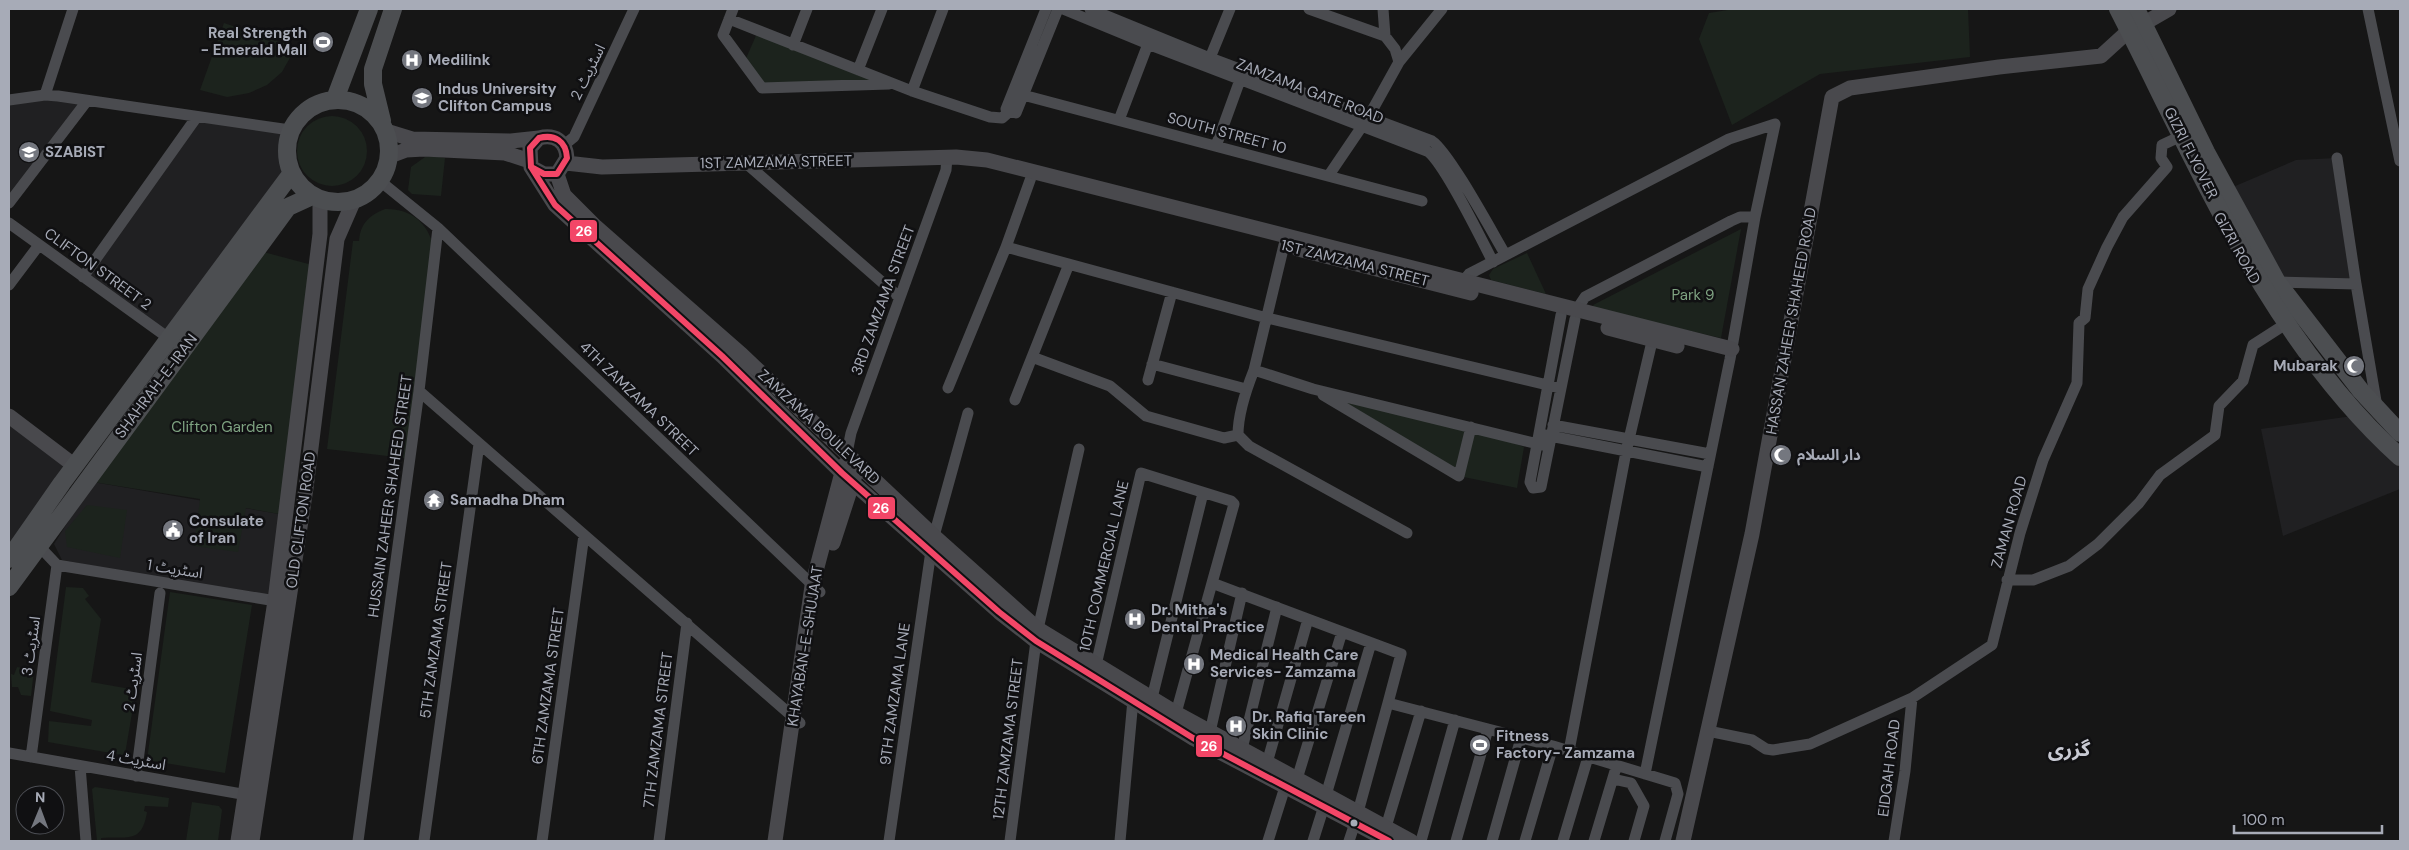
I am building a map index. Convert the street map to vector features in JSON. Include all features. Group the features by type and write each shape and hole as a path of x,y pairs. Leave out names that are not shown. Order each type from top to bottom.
{"main road":[{"path":"334,99 369,9"},
{"path":"385,129 375,115 363,106 349,100 334,99 320,102 308,109 297,119 290,130 286,142 286,154 291,174 302,188 316,197 337,202 354,200 369,193 380,181 390,156 385,129 372,84 373,68 392,9"},
{"name":"GIZRI ROAD","path":"2108,9 2124,35 2177,138 2281,327 2342,406 2400,465"},
{"name":"GIZRI FLYOVER","path":"2118,9 2217,204 2278,310 2312,359 2353,408 2400,456"},
{"name":"GIZRI FLYOVER","path":"2128,9 2242,236 2280,299 2323,359 2361,404 2400,440"},
{"name":"GIZRI ROAD","path":"2139,15 2206,152 2277,282 2361,391 2400,433"},
{"path":"344,76 347,94 353,95 361,92 378,52"},
{"name":"SHAHRAH-E-IRAN","path":"9,588 61,516 291,174"},
{"name":"SHAHRAH-E-IRAN","path":"9,558 75,466 288,207 316,197"},
{"path":"46,505 61,516"}],"street":[{"path":"45,95 73,9"},
{"name":"اسٹریٹ 2","path":"564,145 574,137 634,9"},
{"path":"793,45 806,9"},
{"path":"858,70 882,9"},
{"path":"912,91 944,9"},
{"path":"1046,9 1006,109 1016,113 1058,9"},
{"name":"ZAMZAMA GATE ROAD","path":"1062,9 1210,58 1369,116 1437,144 1505,254"},
{"name":"ZAMZAMA GATE ROAD","path":"1090,9 1148,44 1432,155 1470,218 1493,262"},
{"path":"1210,58 1230,9"},
{"path":"1309,9 1385,36 1395,49 1399,62"},
{"path":"1383,9 1385,36"},
{"path":"1329,175 1369,116 1399,62 1442,9"},
{"path":"2124,35 2139,15 2169,9"},
{"path":"2368,9 2396,117 2400,161"},
{"path":"895,84 762,88 723,35 731,14 793,45 895,84 912,91 990,117 1002,118 1010,111"},
{"name":"HASSAN ZAHEER SHAHEED ROAD","path":"1682,841 1752,534 1832,97 1850,88 1999,67 2101,56 2124,35"},
{"path":"1119,120 1148,44"},
{"path":"1216,146 1240,80"},
{"path":"9,100 45,95 290,130"},
{"name":"SOUTH STREET 10","path":"1023,95 1422,201"},
{"path":"9,203 87,101"},
{"path":"83,276 196,118"},
{"path":"1461,286 1469,274 1505,254 1729,139 1775,124 1755,217 1731,354 1645,774"},
{"path":"385,129 412,139 511,141 554,137 564,145 567,151 561,168 544,174 530,164 504,153 424,149 406,150 390,156"},
{"path":"530,164 530,148 539,138"},
{"name":"ZAMAN ROAD","path":"1708,731 1752,740 1766,749 1780,750 1810,744 1912,698 1992,645 2007,591 2007,580 2043,460 2077,383 2079,323 2085,318 2088,289 2123,217 2167,167 2161,158 2162,145 2177,138"},
{"name":"1ST ZAMZAMA STREET","path":"561,168 947,157 987,160 990,170 1031,176 1571,315 1731,354"},
{"name":"3RD ZAMZAMA STREET","path":"847,453 851,433 946,170 947,157"},
{"path":"2337,158 2356,284 2378,409"},
{"name":"ZAMZAMA BOULEVARD","path":"530,164 555,205 716,350 847,478 998,612 1037,635 1193,738 1291,783 1357,818 1386,837 1411,841"},
{"path":"747,164 899,297"},
{"name":"ZAMZAMA BOULEVARD","path":"561,168 564,195 596,227 742,355 1037,635 1096,665 1176,713 1267,763 1291,783"},
{"path":"948,388 1006,247 1031,176"},
{"path":"380,181 438,228"},
{"name":"OLD CLIFTON ROAD","path":"282,602 319,242 316,197"},
{"name":"OLD CLIFTON ROAD","path":"238,841 251,795 282,602 306,488 337,239 354,200"},
{"path":"1571,315 1560,388 1541,487 1533,488 1530,482 1548,385 1571,315 1585,297 1731,221 1740,217 1755,217"},
{"name":"CLIFTON STREET 2","path":"9,223 177,344"},
{"name":"1ST ZAMZAMA STREET","path":"1222,224 1284,245 1334,253"},
{"name":"HUSSAIN ZAHEER SHAHEED STREET","path":"358,841 419,391 438,228"},
{"name":"4TH ZAMZAMA STREET","path":"438,228 816,589"},
{"path":"9,285 39,245"},
{"path":"1284,245 1254,370 1246,389 1238,424 1238,435 1250,446 1284,466 1407,533"},
{"path":"1006,247 1266,318 1560,388"},
{"path":"1015,400 1069,264"},
{"path":"2277,282 2356,284"},
{"path":"1148,380 1172,292"},
{"path":"2007,580 2033,580 2069,566 2098,544 2139,503 2160,474 2215,435 2219,406 2243,381 2253,345 2281,327"},
{"path":"1569,751 1628,446 1653,334"},
{"path":"1032,356 1110,386 1146,416 1224,438 1238,435"},
{"path":"1152,364 1246,389"},
{"path":"1254,370 1313,389 1471,427 1537,439 1550,436 1710,454"},
{"path":"1313,389 1459,476 1471,427"},
{"path":"419,391 796,720"},
{"path":"934,536 968,414"},
{"path":"9,416 75,466"},
{"name":"5TH ZAMZAMA STREET","path":"424,841 479,444"},
{"path":"1628,446 1708,467"},
{"name":"12TH ZAMZAMA STREET","path":"1010,841 1037,635 1079,449"},
{"name":"KHAYABAN-E-SHUJAAT","path":"775,841 816,589 847,478 847,453"},
{"name":"KHAYABAN-E-SHUJAAT","path":"847,478 858,464"},
{"name":"10TH COMMERCIAL LANE","path":"1096,665 1141,473 1203,493"},
{"path":"1152,698 1203,493 1231,501 1234,504 1176,713"},
{"name":"6TH ZAMZAMA STREET","path":"542,841 584,535"},
{"path":"39,546 57,565"},
{"name":"9TH ZAMZAMA LANE","path":"889,841 931,551"},
{"name":"اسٹریٹ 1","path":"57,565 282,602"},
{"name":"اسٹریٹ 3","path":"31,757 57,565"},
{"path":"1212,583 1401,654 1350,841"},
{"name":"اسٹریٹ 2","path":"136,776 160,593"},
{"path":"1210,732 1242,593"},
{"path":"1242,750 1277,607"},
{"path":"1267,763 1308,619"},
{"name":"7TH ZAMZAMA STREET","path":"659,841 687,623"},
{"path":"1268,841 1291,783 1342,632"},
{"path":"1313,841 1371,643"},
{"name":"EIDGAH ROAD","path":"1894,841 1905,771 1912,698"},
{"path":"1120,841 1133,700"},
{"path":"1388,703 1553,746 1675,783 1678,789 1665,841"},
{"path":"1386,837 1421,711"},
{"name":"KHAYABAN-E-SHUJAAT","path":"784,841 796,720"},
{"path":"1421,841 1454,720"},
{"path":"1456,841 1488,729"},
{"path":"1492,841 1521,738"},
{"path":"1525,841 1553,746"},
{"name":"اسٹریٹ 4","path":"9,753 251,795"},
{"path":"1563,841 1588,757"},
{"path":"1594,841 1616,765"},
{"path":"80,766 86,841"},
{"path":"1613,779 1631,783 1644,806 1634,841"},
{"name":"OLD CLIFTON ROAD","path":"251,795 252,841"}],"shaded area":[{"name":"SZABIST","path":"9,100 89,101 9,203"},
{"path":"195,117 290,131 286,155 289,167 170,339 83,277"},
{"path":"2337,158 2356,284 2277,282 2226,190 2296,160"},
{"path":"9,416 75,466 9,558"},
{"path":"2352,416 2400,465 2400,489 2283,536 2261,429"},
{"name":"Consulate of Iran","path":"93,482 285,515 275,600 62,560 54,544"}],"green space":[{"path":"1734,9 1968,9 1970,57 1820,74 1732,125 1699,39 1709,13"},
{"path":"224,23 296,47 282,72 267,85 249,93 227,97 200,90"},
{"path":"758,31 895,84 762,88 744,63"},
{"path":"332,116 345,119 357,126 364,138 367,151 364,164 357,176 345,183 332,186 319,183 307,176 300,164 297,151 300,138 307,126 319,119"},
{"path":"425,157 445,158 441,196 412,194 408,190 411,167"},
{"path":"385,209 402,211 416,218 427,230 433,246 405,458 327,449 353,241 359,241 363,225 370,217"},
{"name":"Park 9","path":"1741,229 1721,338 1595,309 1593,305"},
{"name":"Clifton Garden","path":"256,250 316,266 285,515 246,508 238,552 194,546 200,499 93,482"},
{"path":"1527,253 1546,294 1491,280 1489,275 1493,269"},
{"path":"1313,389 1471,427 1524,447 1517,488 1459,476"},
{"path":"87,505 127,510 120,558 67,547 65,531"},
{"path":"66,587 83,588 89,596 85,599 101,619 91,682 136,690 125,754 48,742 49,721 91,726 92,720 50,711"},
{"path":"170,592 252,605 225,773 147,760"},
{"path":"17,667 34,670 31,696 21,695 18,687 12,687 11,674 14,675"},
{"path":"95,787 169,798 168,807 145,806 144,811 147,812 145,822 137,834 126,837 101,838 101,841 97,841 92,789"},
{"path":"192,802 219,806 222,810 218,841 186,841"}],"transit line":[{"name":"26","path":"531,167 544,174 557,174 567,158 564,147 559,140 550,137 539,138 530,148 531,167 555,205 722,356 842,473 999,612 1036,641 1193,738 1389,841"}],"place":[{"name":"Real Strength - Emerald Mall","path":"323,42"},
{"name":"Medilink","path":"412,60"},
{"name":"Indus University Clifton Campus","path":"422,98"},
{"name":"SZABIST","path":"29,152"},
{"name":"Mubarak","path":"2354,366"},
{"name":"دار السلام","path":"1781,455"},
{"name":"Samadha Dham","path":"434,500"},
{"name":"Consulate of Iran","path":"173,530"},
{"name":"Dr. Mitha's Dental Practice","path":"1135,619"},
{"name":"Medical Health Care Services- Zamzama","path":"1194,664"},
{"name":"Dr. Rafiq Tareen Skin Clinic","path":"1236,726"},
{"name":"Fitness Factory- Zamzama","path":"1480,745"}],"district":[{"name":"گزری","path":"2069,749"}]}
